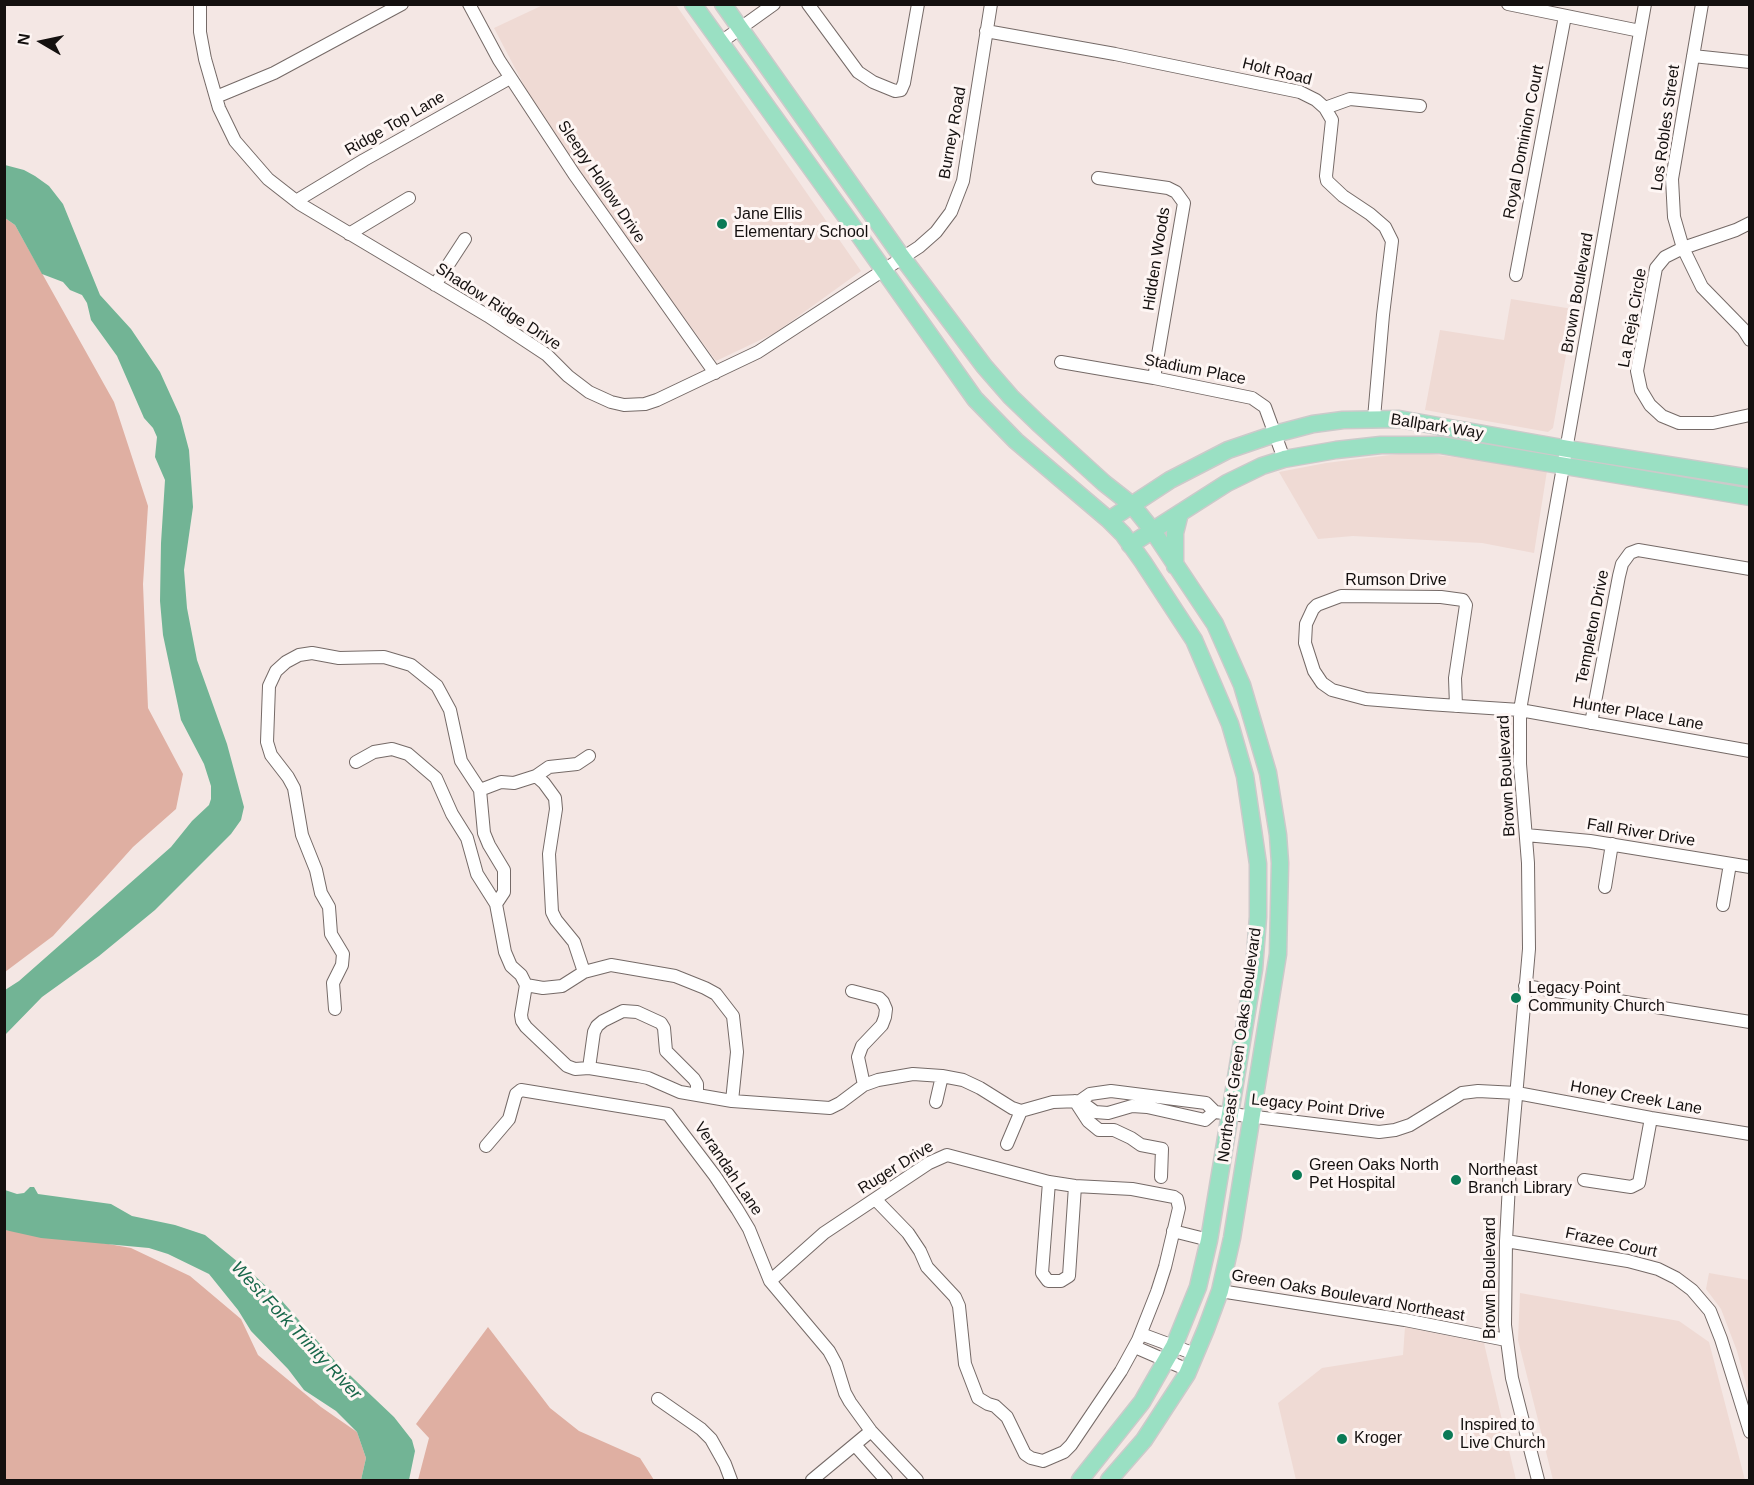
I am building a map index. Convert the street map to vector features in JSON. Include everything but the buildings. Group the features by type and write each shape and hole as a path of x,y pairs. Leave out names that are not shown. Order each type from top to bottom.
{"main road":[{"name":"Northeast Green Oaks Boulevard","path":"693,4 975,399 1016,441 1110,520 1162,589 1194,640 1227,716 1245,776 1258,864 1258,918 1254,969 1209,1240 1198,1287 1170,1354 1142,1402 1080,1480"},
{"name":"Northeast Green Oaks Boulevard","path":"723,4 902,257 984,366 1011,397 1104,483 1132,505 1153,531 1215,624 1242,685 1268,773 1280,863 1278,954 1232,1238 1220,1291 1188,1370 1144,1440 1109,1480"},
{"name":"Ballpark Way","path":"1110,520 1198,464 1228,450 1313,424 1374,418 1399,419 1749,497"},
{"name":"Ballpark Way","path":"1130,545 1232,480 1262,466 1284,459 1335,450 1381,445 1440,445 1749,478"},
{"path":"1104,483 1137,489 1161,486"},
{"path":"1175,566 1175,533 1180,513"}],"street":[{"name":"Shadow Ridge Drive","path":"200,4 201,41 216,97 235,141 268,179 296,201 547,354 589,392 611,402 624,405 645,404 715,373 758,352 883,270"},
{"path":"216,97 274,74 402,4"},
{"name":"Sleepy Hollow Drive","path":"469,4 510,78 574,174 715,373"},
{"path":"721,42 774,4"},
{"path":"808,4 858,72 873,82 895,91 901,90 918,4"},
{"name":"Burney Road","path":"883,270 919,247 936,232 947,218 958,197 964,174 991,4"},
{"path":"1508,4 1640,31"},
{"name":"Brown Boulevard","path":"1538,1480 1512,1378 1506,1340 1506,1241 1529,909 1520,756 1520,711 1645,4"},
{"name":"Los Robles Street","path":"1702,4 1672,179 1674,217 1683,248 1702,287 1747,331"},
{"name":"Royal Dominion Court","path":"1516,275 1565,16"},
{"name":"Holt Road","path":"986,31 1289,90 1316,100 1325,108 1332,120 1327,181 1343,196 1385,227 1392,241 1374,418"},
{"path":"1693,56 1749,62"},
{"name":"Ridge Top Lane","path":"296,201 510,78"},
{"path":"1325,108 1350,99 1420,106"},
{"name":"Hidden Woods","path":"1098,178 1168,188 1176,192 1184,204 1154,378"},
{"path":"349,234 409,198"},
{"name":"La Reja Circle","path":"1749,223 1736,230 1683,248 1665,257 1656,268 1637,370 1641,390 1650,405 1662,416 1679,423 1713,423 1749,415"},
{"path":"435,285 465,239"},
{"name":"Stadium Place","path":"1061,362 1252,398 1265,407 1284,459"},
{"name":"Templeton Drive","path":"1592,723 1619,576 1622,564 1630,553 1638,550 1749,569"},
{"name":"Rumson Drive","path":"1306,624 1317,605 1341,596 1441,597 1463,600 1466,605 1456,669 1456,706"},
{"name":"Hunter Place Lane","path":"1306,624 1305,644 1314,671 1322,683 1332,690 1366,699 1520,711 1749,751"},
{"path":"335,1009 333,983 342,965 343,954 330,934 329,907 321,893 316,870 302,835 294,788 271,755 267,742 267,694 276,671 286,662 299,655 312,653 339,658 384,657 411,665 437,686 450,710 461,761 480,790 484,833 504,870 504,892 496,904"},
{"path":"356,762 374,752 392,749 408,754 436,778 452,814 467,838 477,874 496,904 505,952 511,966 521,975 526,985 521,1015 526,1027 567,1066 581,1070 590,1068 648,1078 680,1092 732,1101 830,1108 864,1085 894,1076 914,1074 942,1076 963,1080 1021,1111 1007,1144"},
{"path":"480,790 501,782 514,783 536,776 549,767 577,764 589,756"},
{"path":"536,776 555,798 555,817 549,854 552,912 556,921 573,942 584,972"},
{"name":"Fall River Drive","path":"1526,835 1612,844 1749,867"},
{"path":"1605,887 1612,844"},
{"path":"1724,905 1730,864"},
{"path":"526,985 543,988 562,986 584,972 611,965 675,976 716,994 733,1016 737,1038 732,1101"},
{"path":"1525,986 1749,1022"},
{"path":"852,991 879,998 886,1009 882,1025 862,1046 858,1057 864,1085"},
{"path":"590,1068 594,1032 597,1026 603,1020 623,1011 637,1011 661,1023 664,1028 666,1051 694,1079 697,1084 697,1095"},
{"path":"936,1102 942,1076"},
{"name":"Verandah Lane","path":"486,1146 509,1119 516,1094 521,1090 668,1114 737,1209 749,1229 770,1281 830,1351 844,1393 872,1431 917,1480"},
{"name":"Legacy Point Drive","path":"1021,1111 1053,1102 1078,1101 1090,1094 1111,1091 1206,1103 1214,1112 1379,1132 1410,1125 1462,1093 1478,1091 1517,1093"},
{"name":"Honey Creek Lane","path":"1517,1093 1749,1134"},
{"path":"1078,1101 1088,1121 1099,1130 1114,1130 1140,1145 1162,1149 1161,1177"},
{"name":"Legacy Point Drive","path":"1078,1101 1095,1112 1108,1113 1132,1106 1147,1107 1205,1120 1214,1112"},
{"path":"1584,1180 1631,1187 1639,1184 1651,1118"},
{"name":"Ruger Drive","path":"770,1281 824,1233 929,1162 947,1155 1049,1182 1168,1194 1178,1203 1173,1231"},
{"path":"1049,1182 1042,1273 1048,1281 1061,1281 1069,1276 1075,1186"},
{"path":"876,1200 908,1233 927,1267 955,1297 959,1306 965,1364 978,1398 995,1406 1007,1417 1025,1454 1037,1461 1051,1459 1071,1445 1121,1371 1141,1334 1157,1292 1173,1231 1209,1240"},
{"name":"Frazee Court","path":"1506,1241 1629,1261 1658,1269 1676,1278 1692,1290 1710,1311 1718,1330 1731,1365 1749,1432"},
{"name":"Green Oaks Boulevard Northeast","path":"1220,1291 1405,1320 1506,1340"},
{"path":"1141,1334 1188,1370"},
{"path":"1135,1347 1170,1354 1195,1354"},
{"path":"658,1399 692,1422 711,1439 731,1480"},
{"path":"812,1480 872,1431"},
{"path":"855,1445 886,1480"}],"shaded area":[{"name":"Jane Ellis Elementary School","path":"543,5 676,5 861,271 775,333 716,361 581,176 527,91 494,28"},
{"path":"5,218 15,225 114,402 148,506 143,584 148,708 183,774 176,809 133,847 53,936 5,972"},
{"path":"1511,299 1579,310 1568,344 1553,428 1548,432 1425,410 1440,330 1504,340"},
{"path":"1414,452 1547,471 1534,553 1482,543 1353,536 1318,539 1279,472 1326,463"},
{"path":"5,1230 131,1248 190,1276 241,1319 258,1355 321,1407 357,1432 366,1458 361,1480 5,1480"},
{"path":"1709,1273 1749,1280 1749,1395 1737,1351 1721,1309 1706,1289"},
{"path":"1520,1293 1679,1321 1709,1342 1745,1480 1553,1480 1518,1340"},
{"path":"488,1327 550,1408 579,1431 640,1458 654,1480 418,1480 429,1438 416,1424"},
{"path":"1405,1327 1484,1343 1516,1480 1296,1480 1278,1403 1322,1368 1403,1355"}],"water":[{"path":"5,165 24,170 35,176 49,186 63,204 100,295 131,329 160,372 180,416 189,450 193,507 184,570 187,608 197,660 227,744 244,807 241,820 231,834 155,910 99,956 42,997 5,1035 5,990 19,981 171,847 192,821 209,805 211,786 204,764 181,720 163,635 160,601 165,480 155,457 157,437 144,418 117,356 91,320 87,303 82,295 70,290 63,282 42,274 15,225 5,218"},
{"name":"West Fork Trinity River","path":"30,1187 34,1187 38,1194 111,1204 132,1216 175,1225 205,1235 282,1301 335,1361 394,1417 412,1440 415,1451 409,1480 361,1480 366,1458 357,1432 336,1411 304,1390 288,1369 251,1331 238,1310 209,1274 168,1254 149,1248 41,1238 5,1230 5,1190 17,1194 24,1193"}],"place":[{"name":"Jane Ellis Elementary School","path":"722,224"},
{"name":"Legacy Point Community Church","path":"1516,998"},
{"name":"Green Oaks North Pet Hospital","path":"1297,1175"},
{"name":"Northeast Branch Library","path":"1456,1180"},
{"name":"Inspired to Live Church","path":"1448,1435"},
{"name":"Kroger","path":"1342,1439"}]}
